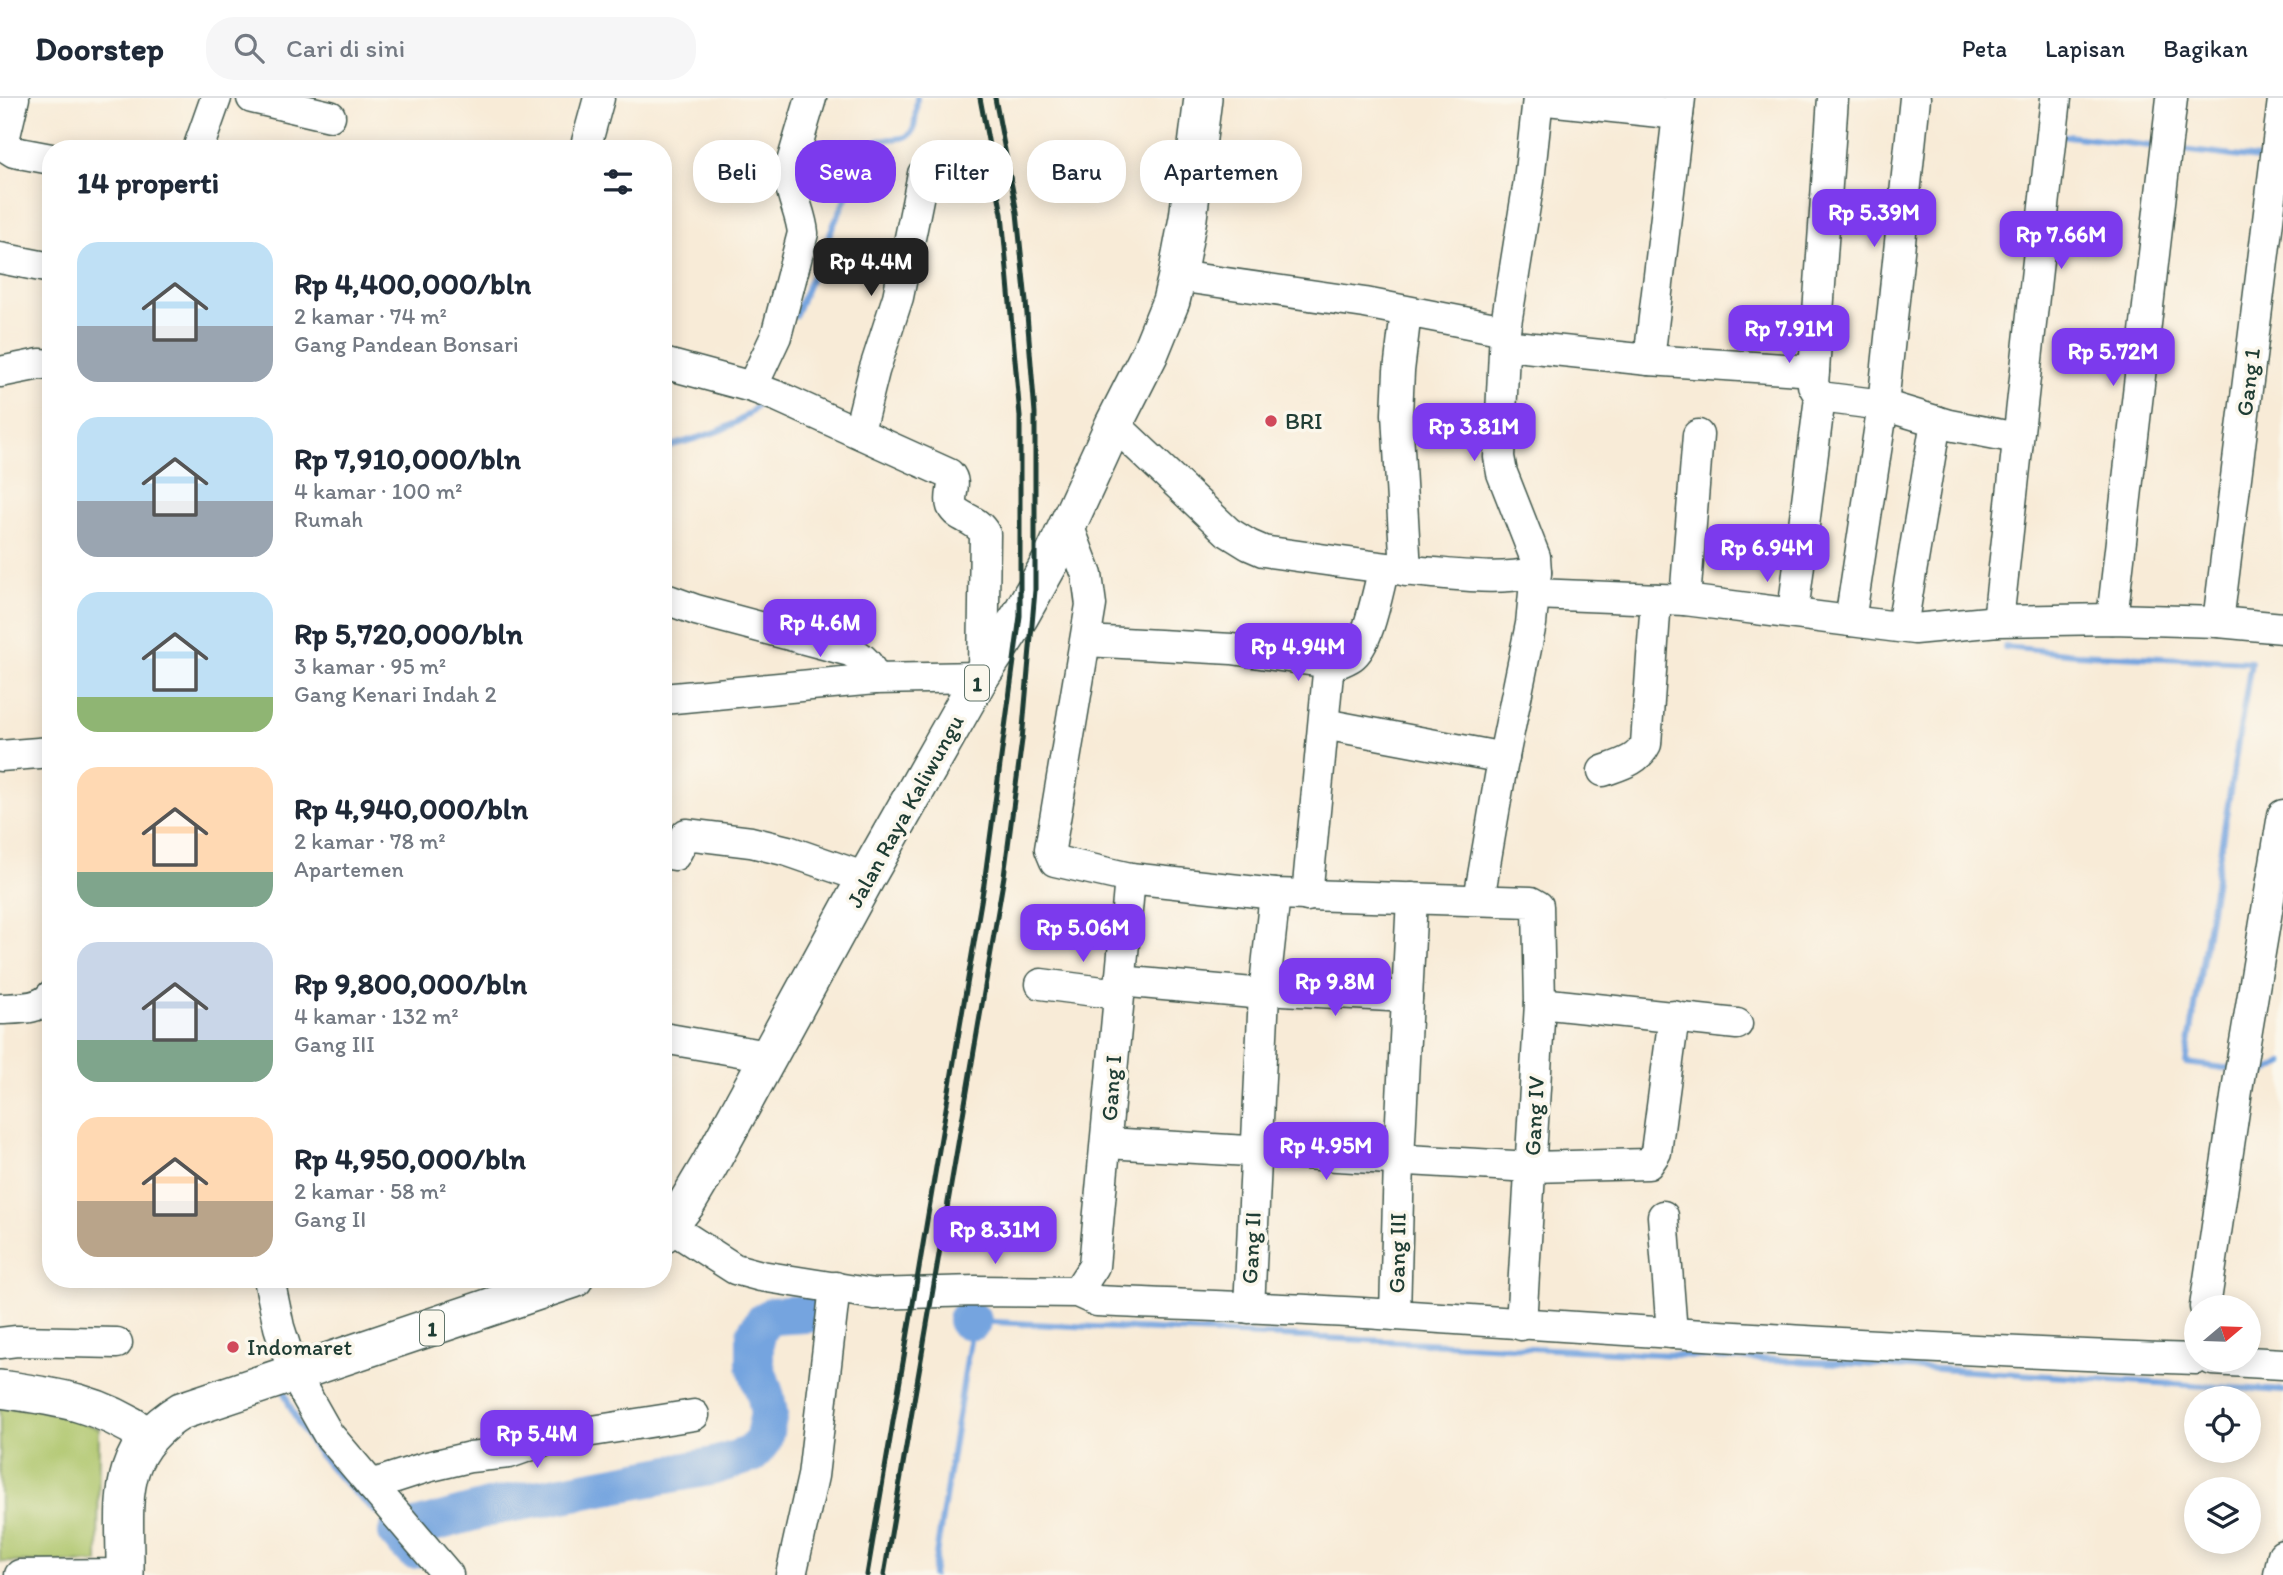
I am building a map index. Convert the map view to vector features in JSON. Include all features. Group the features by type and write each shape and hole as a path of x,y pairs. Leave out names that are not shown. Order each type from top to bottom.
{"main road":[{"name":"Jalan Raya Kaliwungu","path":"672,1222 709,1166 866,878 1053,557 1149,355 1171,301 1177,276 1188,218 1203,98"},
{"name":"1","path":"125,1574 129,1469 148,1436 160,1424 181,1412 548,1288"},
{"path":"0,1389 57,1397 90,1405 126,1421 148,1436"}],"street":[{"path":"14,98 5,136 6,146 14,152 42,157"},
{"path":"201,140 216,98"},
{"path":"252,98 330,116"},
{"path":"587,140 599,98"},
{"path":"764,391 803,233 802,219 789,180 789,169 811,98"},
{"path":"1068,525 1084,565 1091,606 1049,849 1055,861 1130,878 1275,894 1479,899 1531,624 1535,582 1535,557 1500,465 1505,338 1529,181 1538,98 1679,106 1649,360"},
{"path":"1793,612 1817,384 1833,98"},
{"path":"1850,621 1883,405 1915,98"},
{"path":"1998,621 2056,98"},
{"path":"2112,619 2172,98"},
{"name":"Gang 1","path":"2218,622 2283,100"},
{"path":"859,431 874,371 898,297 917,203"},
{"path":"0,258 42,266"},
{"path":"1177,276 1365,303 1505,338 1817,384 1936,421 2017,438"},
{"path":"1326,668 1354,655 1359,648 1395,569 1396,414 1406,312"},
{"path":"0,372 42,365"},
{"path":"672,365 764,391 859,431 949,474 954,482 951,500 953,508 957,513 976,522 985,534 982,675 875,679 672,698"},
{"path":"1902,627 1936,421"},
{"path":"1114,424 1228,532 1263,551 1395,569 1490,578 1515,577 1671,600 1793,612 1914,629 1998,621 2112,619 2218,622 2283,628"},
{"path":"1603,771 1640,754 1646,744 1698,435"},
{"path":"672,601 849,651 869,664 875,679"},
{"path":"1086,641 1233,649 1323,662 1328,673 1307,895"},
{"path":"1324,724 1504,758"},
{"path":"0,756 42,753"},
{"path":"2207,1295 2283,815"},
{"path":"672,854 675,855 684,835 687,834 751,842 788,851 866,878"},
{"name":"Gang I","path":"1077,1292 1094,1266 1130,878"},
{"name":"Gang II","path":"1248,1308 1265,992 1275,894"},
{"name":"Gang III","path":"1395,1315 1399,1160 1412,898"},
{"name":"Gang IV","path":"1479,899 1531,902 1538,906 1540,1003 1521,1325"},
{"path":"1041,984 1407,997"},
{"path":"0,1009 42,1003"},
{"path":"1540,1003 1737,1024"},
{"path":"1106,1143 1531,1167 1643,1166 1652,1162 1656,1152 1674,1016"},
{"path":"672,1040 768,1056"},
{"path":"1663,1216 1672,1333"},
{"path":"672,1233 735,1269 761,1276 874,1294 1077,1292 1097,1301 1395,1315 1521,1325 2056,1354 2184,1359"},
{"path":"791,1575 813,1476 835,1287"},
{"path":"271,1288 279,1327 284,1378 327,1434 448,1575"},
{"path":"0,1343 117,1343"},
{"path":"2261,1363 2283,1364"},
{"path":"371,1485 449,1462 509,1453 554,1437 694,1415"},
{"path":"2279,1575 2283,1555"},
{"path":"20,1575 125,1574"}],"green space":[{"path":"0,1408 37,1409 99,1428 98,1563 0,1562"}],"waterway":[{"path":"795,316 870,146 875,142 902,138 911,133 915,124 917,98"},
{"path":"2059,135 2159,147"},
{"path":"2174,149 2267,160"},
{"path":"672,445 729,426 752,411 761,401"},
{"path":"2005,647 2076,654 2251,662 2186,1063 2231,1069"},
{"path":"2248,1073 2267,1071 2283,1063"},
{"path":"413,1550 397,1533 492,1507 714,1466 752,1454 763,1440 769,1414 755,1364 755,1334 763,1322 772,1316 821,1313"},
{"path":"966,1320 973,1321"},
{"path":"933,1575 973,1321 1859,1364 2283,1391"},
{"path":"283,1388 309,1441 333,1471 376,1512"}],"railway":[{"path":"867,1575 984,884 1020,616 1020,416 1002,214 980,98"},
{"path":"884,1575 1004,876 1022,740 1035,590 1035,413 1026,302 1017,213 995,98"}],"place":[{"name":"BRI","path":"1271,421"},
{"name":"Indomaret","path":"233,1347"}]}
